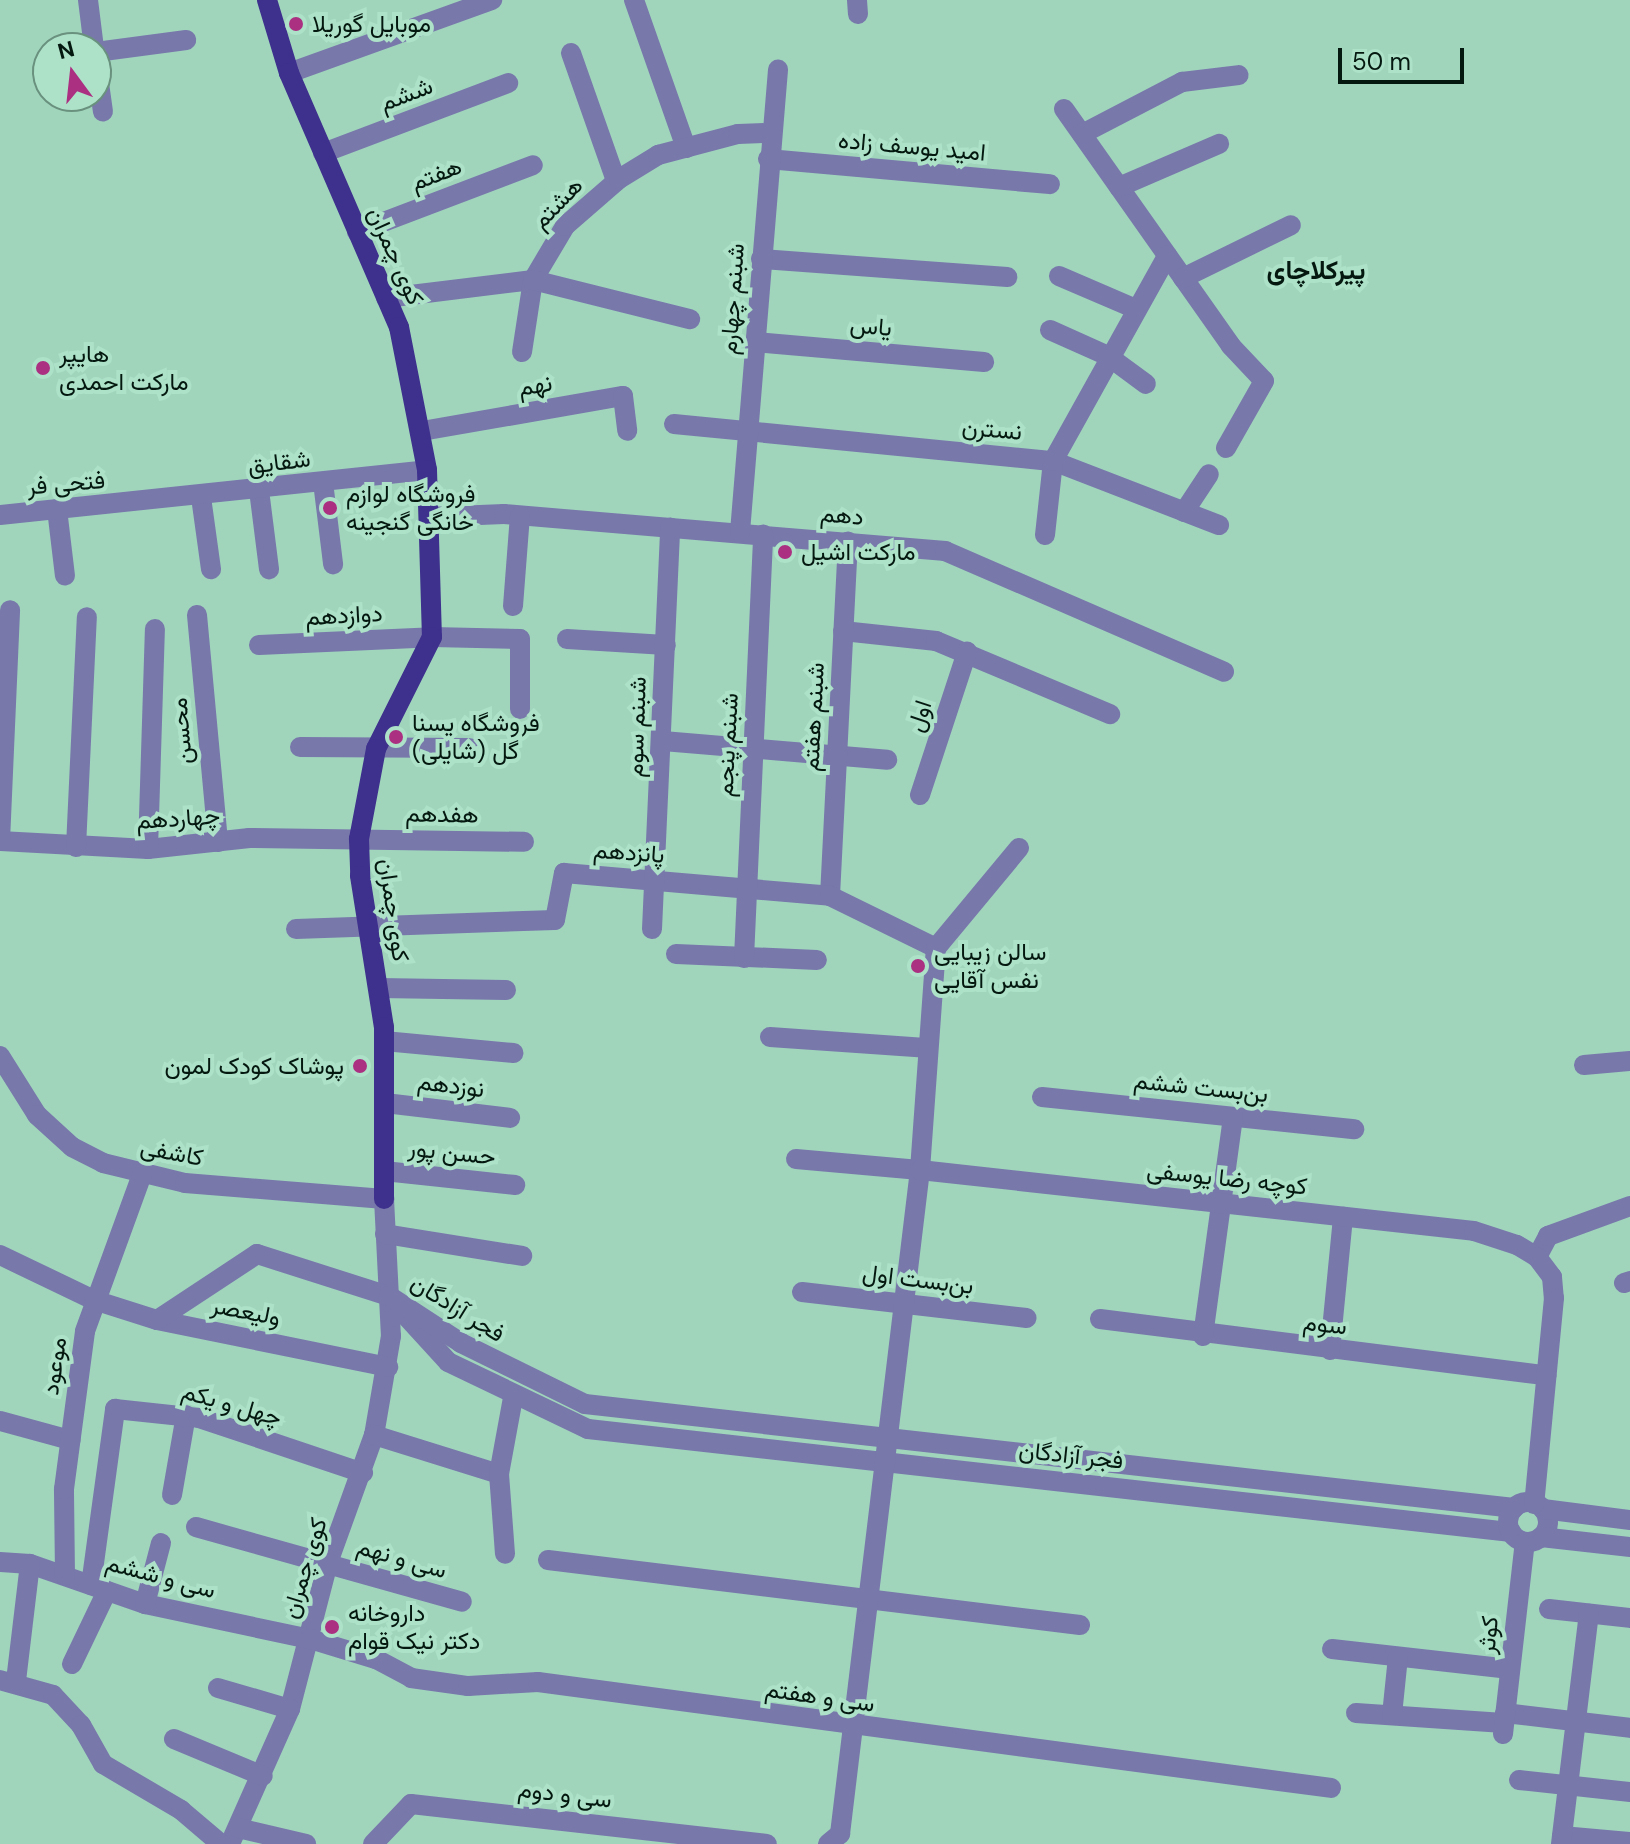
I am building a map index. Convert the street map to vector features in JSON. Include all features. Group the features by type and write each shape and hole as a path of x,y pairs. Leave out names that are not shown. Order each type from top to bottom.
{"main road":[{"name":"کوی چمران","path":"267,0 289,73 399,327 422,431 427,470 431,517 432,637 376,749 359,839 384,1041 384,1199"}],"street":[{"path":"88,0 92,32"},
{"path":"289,73 492,0"},
{"path":"634,0 686,148"},
{"path":"112,48 186,40"},
{"path":"571,53 616,181"},
{"name":"شبنم چهارم","path":"740,532 770,133 778,70"},
{"path":"1082,134 1182,82 1239,75"},
{"name":"ششم","path":"323,153 508,83"},
{"path":"1064,109 1183,278 1264,381 1226,448"},
{"name":"هشتم","path":"533,280 565,226 616,181 658,155 738,134 770,133"},
{"path":"1119,187 1219,144"},
{"name":"امید یوسف زاده","path":"768,159 1050,184"},
{"name":"هفتم","path":"357,232 533,165"},
{"path":"1183,278 1291,225"},
{"path":"1045,535 1053,461 1108,356 1167,256"},
{"path":"761,259 1007,277"},
{"path":"1059,276 1136,309"},
{"path":"386,298 533,280 690,319"},
{"path":"522,352 533,280"},
{"path":"1050,330 1108,356 1146,384"},
{"name":"یاس","path":"755,342 984,362"},
{"name":"نهم","path":"422,431 623,396 627,431"},
{"name":"نسترن","path":"674,424 1053,461 1219,525"},
{"name":"شقایق","path":"136,503 427,470"},
{"path":"1184,512 1209,474"},
{"path":"323,482 333,564"},
{"path":"259,490 269,569"},
{"path":"201,497 211,569"},
{"name":"فتحی فر","path":"0,515 136,503"},
{"path":"57,509 65,576"},
{"path":"513,606 520,516"},
{"name":"دهم","path":"431,517 520,516 945,551 1224,672"},
{"name":"شبنم سوم","path":"652,929 663,741 670,527"},
{"name":"شبنم پنجم","path":"744,958 763,534"},
{"name":"شبنم هفتم","path":"830,896 848,541"},
{"path":"0,841 10,610"},
{"name":"محسن","path":"197,615 218,842"},
{"path":"76,847 87,617"},
{"path":"148,849 155,629"},
{"path":"843,631 936,641 1110,714"},
{"name":"دوازدهم","path":"259,645 432,637 520,639 520,709"},
{"path":"567,639 666,645"},
{"name":"اول","path":"920,795 967,652"},
{"path":"663,741 837,753 887,760"},
{"path":"300,747 469,748"},
{"name":"چهاردهم","path":"0,841 148,849 218,842 359,839"},
{"name":"هفدهم","path":"359,839 524,842"},
{"path":"828,1844 840,1834 885,1434 920,1170 926,1048 936,948 1019,848"},
{"name":"پانزدهم","path":"296,929 555,920 564,873 830,896 936,948"},
{"path":"676,954 817,960"},
{"path":"379,988 506,990"},
{"path":"770,1037 926,1048"},
{"path":"384,1041 513,1053"},
{"name":"کاشفی","path":"0,1056 37,1115 72,1147 142,1174 256,1191 384,1199"},
{"path":"1584,1065 1630,1061"},
{"name":"بن‌بست ششم","path":"1042,1097 1354,1129"},
{"name":"نوزدهم","path":"385,1103 510,1118"},
{"path":"1203,1336 1233,1117"},
{"name":"کوچه رضا یوسفی","path":"796,1159 1474,1231 1537,1257"},
{"name":"حسن پور","path":"384,1171 515,1185"},
{"name":"موعود","path":"65,1575 64,1489 77,1370 94,1300 142,1174"},
{"name":"کوی چمران","path":"234,1836 290,1709 328,1563 363,1473 374,1435 388,1367 389,1296 384,1199"},
{"path":"1525,1537 1554,1298 1552,1277 1537,1257 1548,1236 1630,1206"},
{"path":"1330,1350 1343,1217"},
{"path":"385,1234 522,1256"},
{"path":"157,1320 257,1254 389,1296"},
{"name":"ولیعصر","path":"0,1255 94,1300 157,1320 388,1367"},
{"name":"بن‌بست اول","path":"802,1292 1027,1318"},
{"name":"فجر آزادگان","path":"389,1296 461,1343 585,1404 885,1434 1630,1520"},
{"name":"فجر آزادگان","path":"389,1296 448,1362 513,1398 588,1429 1630,1547"},
{"name":"سوم","path":"1100,1319 1203,1336 1546,1375"},
{"path":"448,1362 461,1343"},
{"path":"505,1554 499,1474 513,1398"},
{"name":"چهل و یکم","path":"99,1588 115,1409 186,1415 363,1473"},
{"path":"172,1495 186,1415"},
{"path":"0,1421 70,1440"},
{"path":"374,1435 499,1474"},
{"path":"1525,1537 1548,1524 1530,1507"},
{"name":"سی و نهم","path":"196,1527 462,1602"},
{"name":"کوثر","path":"1504,1723 1525,1537"},
{"path":"145,1604 161,1543"},
{"path":"548,1560 1080,1625"},
{"name":"سی و ششم","path":"0,1562 30,1564 145,1604 310,1639"},
{"path":"30,1564 8,1681 53,1695 81,1725 103,1764 181,1810 221,1844"},
{"path":"72,1664 99,1588"},
{"path":"1549,1609 1630,1618"},
{"path":"1589,1614 1562,1840 1630,1842"},
{"name":"سی و هفتم","path":"310,1639 376,1659 411,1678 468,1686 538,1682 852,1727 1331,1788"},
{"path":"1332,1649 1510,1669"},
{"path":"1392,1715 1398,1657"},
{"path":"218,1688 290,1709"},
{"path":"1356,1713 1504,1723 1577,1721 1630,1728"},
{"path":"174,1739 263,1776"},
{"path":"1519,1780 1630,1792"},
{"name":"سی و دوم","path":"373,1844 411,1804 767,1844"},
{"path":"234,1836 306,1844"}],"place":[{"name":"موبایل گوریلا","path":"296,24"},
{"name":"هایپر مارکت احمدی","path":"43,368"},
{"name":"فروشگاه لوازم خانگی گنجینه","path":"330,508"},
{"name":"مارکت اشیل","path":"785,552"},
{"name":"فروشگاه یسنا گل (شایلی)","path":"396,737"},
{"name":"سالن زیبایی نفس آقایی","path":"918,966"},
{"name":"پوشاک کودک لمون","path":"360,1066"},
{"name":"داروخانه دکتر نیک قوام","path":"332,1627"}],"district":[{"name":"پیرکلاچای","path":"1316,271"}]}
